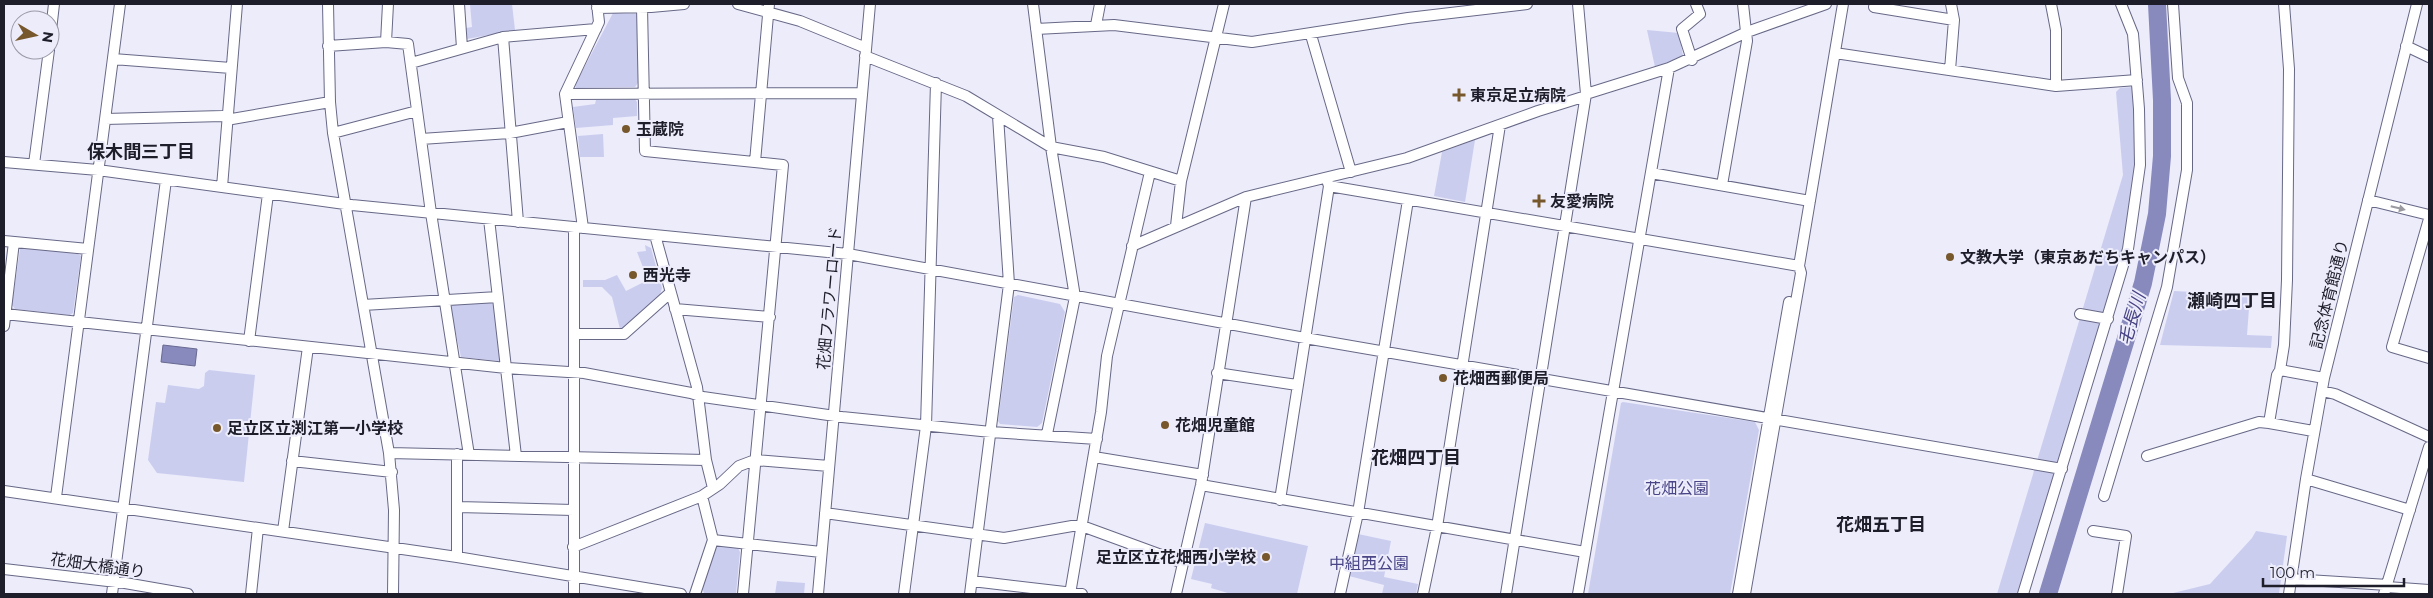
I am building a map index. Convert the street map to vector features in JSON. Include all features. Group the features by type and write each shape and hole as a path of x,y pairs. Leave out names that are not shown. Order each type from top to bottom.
{"street":[{"path":"56,498 120,4"},
{"path":"222,187 237,4"},
{"path":"328,4 330,102 333,133 344,204 373,353 392,472 393,594"},
{"path":"386,42 388,4"},
{"path":"458,4 462,48"},
{"path":"574,594 574,334 578,228 565,94 599,22 597,6 630,5 642,7 684,4"},
{"path":"738,4 768,7 966,96 1051,146 1104,157 1181,182"},
{"name":"花畑フラワーロード","path":"818,594 870,4"},
{"path":"1033,4 1051,146 1075,297 1047,434"},
{"path":"1096,26 1100,4"},
{"path":"1176,226 1181,182 1224,4"},
{"path":"1036,29 1114,25 1252,42 1408,18 1527,4"},
{"path":"1506,594 1586,95 1578,4"},
{"path":"1692,60 1682,29 1700,14 1696,4"},
{"path":"1722,185 1747,41 1743,4"},
{"path":"1132,246 1246,198 1328,182 1351,172 1442,146 1692,60 1747,32 1826,4"},
{"path":"1757,594 1742,593 1772,419 1794,272 1799,266 1843,4"},
{"path":"1875,4 1874,7 1954,20"},
{"path":"1950,70 1954,20 1951,4"},
{"path":"2051,4 2056,30 2056,86"},
{"path":"2023,594 2128,249 2140,165 2137,80 2133,34 2122,4"},
{"path":"2104,496 2167,287 2187,170 2187,102 2178,78 2173,4"},
{"path":"2269,423 2284,346 2288,248 2288,69 2284,4"},
{"name":"記念体育館通り","path":"2289,594 2313,431 2324,378 2417,4"},
{"path":"642,7 645,151 783,165 743,594"},
{"path":"755,162 768,7"},
{"path":"411,63 503,37 596,29"},
{"path":"1311,34 1351,172"},
{"path":"503,37 518,222"},
{"path":"328,46 386,42 408,44 431,213 470,455"},
{"path":"2406,46 2429,57"},
{"path":"1835,53 2056,86 2137,80"},
{"path":"113,59 231,68"},
{"path":"34,164 48,60"},
{"path":"1578,594 1669,68"},
{"path":"904,594 926,426 936,83"},
{"path":"565,94 862,93"},
{"path":"105,119 228,118 330,102"},
{"path":"333,133 418,112"},
{"path":"970,594 1009,284 998,116"},
{"path":"421,139 510,133 568,122"},
{"path":"1422,594 1438,527 1500,125"},
{"path":"4,162 98,170 344,204 848,254 1118,305 2060,468"},
{"path":"1070,593 1097,439 1106,363 1150,172"},
{"path":"1651,173 1810,200"},
{"path":"112,594 166,180"},
{"path":"1328,182 1408,200 1799,266"},
{"path":"1280,500 1328,182"},
{"path":"249,341 268,194"},
{"path":"1176,594 1202,480 1217,373 1246,198"},
{"path":"1340,594 1358,513 1408,200"},
{"path":"2368,200 2429,217 2392,347 2429,358"},
{"path":"489,219 516,456"},
{"path":"655,235 699,395 706,460 713,488"},
{"path":"4,326 9,241 88,249"},
{"path":"574,334 624,334 670,293"},
{"path":"363,305 498,297"},
{"path":"675,309 770,318"},
{"path":"5,314 506,368 584,373 699,395 833,416 991,432 1047,434 1097,439"},
{"path":"2080,314 2108,319"},
{"path":"282,531 308,347"},
{"path":"2280,370 2324,378"},
{"path":"1217,373 1297,385"},
{"path":"2322,391 2335,394 2429,437"},
{"path":"2147,456 2259,422 2313,431"},
{"path":"2386,589 2429,447"},
{"path":"389,452 706,460"},
{"path":"457,454 457,557"},
{"path":"1094,457 1202,480 1280,500 1585,552"},
{"path":"573,547 702,496 739,466 755,460 829,466"},
{"path":"292,462 392,472"},
{"path":"2306,479 2410,510"},
{"path":"4,491 457,557 681,594"},
{"path":"695,594 713,540 702,496"},
{"path":"457,507 573,510"},
{"path":"825,513 1004,538 1072,526 1082,526 1183,563"},
{"path":"252,594 258,528"},
{"path":"2093,531 2126,536 2118,594"},
{"path":"713,540 821,552"},
{"name":"花畑大橋通り","path":"4,569 114,582 188,594"},
{"path":"2291,579 2386,589 2429,590"},
{"path":"972,581 1082,594"}],"green space":[{"path":"470,4 512,4 515,30 467,39 466,28 472,27"},
{"path":"613,13 636,14 638,16 638,83 635,87 576,88 575,85"},
{"path":"1647,30 1679,33 1683,56 1655,67"},
{"path":"2132,87 2134,90 2135,167 2131,204 2122,254 2019,594 1997,594 2123,175 2116,92 2120,88"},
{"path":"635,99 637,102 637,116 613,118 613,125 576,128 573,107 595,104 596,100"},
{"path":"603,134 604,157 580,157 578,136"},
{"path":"1475,140 1465,202 1434,196 1442,152"},
{"path":"645,245 651,248 662,288 660,295 624,329 620,329 612,297 602,287 583,287 583,280 605,280 617,275 626,291 648,280 637,252 646,251"},
{"path":"23,247 78,254 81,256 73,313 70,315 15,309 12,305 20,249"},
{"path":"2174,291 2250,295 2247,335 2272,336 2271,348 2160,345"},
{"path":"1018,295 1060,304 1065,312 1042,423 1037,427 1000,424 998,421 1014,297"},
{"path":"490,302 495,306 500,360 461,357 450,307 454,303"},
{"path":"209,370 255,375 244,482 157,473 148,460 156,402 165,403 168,385 199,389 204,386 205,373"},
{"name":"花畑公園","path":"1621,403 1755,422 1759,430 1730,594 1588,594"},
{"path":"1205,523 1308,546 1297,594 1231,594 1211,588 1212,584 1191,579"},
{"path":"2256,531 2287,536 2279,594 2169,594 2210,584 2252,538"},
{"name":"中組西公園","path":"1358,534 1391,541 1384,577 1418,584 1416,594 1382,594 1384,585 1349,576"},
{"path":"719,546 738,548 740,552 736,594 704,593 702,588 715,549"},
{"path":"777,581 805,583 804,594 775,594"}],"shaded area":[{"path":"163,345 197,349 195,366 161,362"}],"waterway":[{"name":"毛長川","path":"2048,594 2143,283 2157,214 2162,156 2162,100 2157,4"}],"place":[{"name":"東京足立病院","path":"1459,95"},
{"name":"玉蔵院","path":"626,129"},
{"name":"友愛病院","path":"1539,201"},
{"name":"文教大学（東京あだちキャンパス）","path":"1950,257"},
{"name":"西光寺","path":"633,275"},
{"name":"花畑西郵便局","path":"1443,378"},
{"name":"花畑児童館","path":"1165,425"},
{"name":"足立区立渕江第一小学校","path":"217,428"},
{"name":"足立区立花畑西小学校","path":"1266,557"}],"district":[{"name":"保木間三丁目","path":"141,152"},
{"name":"瀬崎四丁目","path":"2232,301"},
{"name":"花畑四丁目","path":"1416,458"},
{"name":"花畑五丁目","path":"1881,525"}]}
